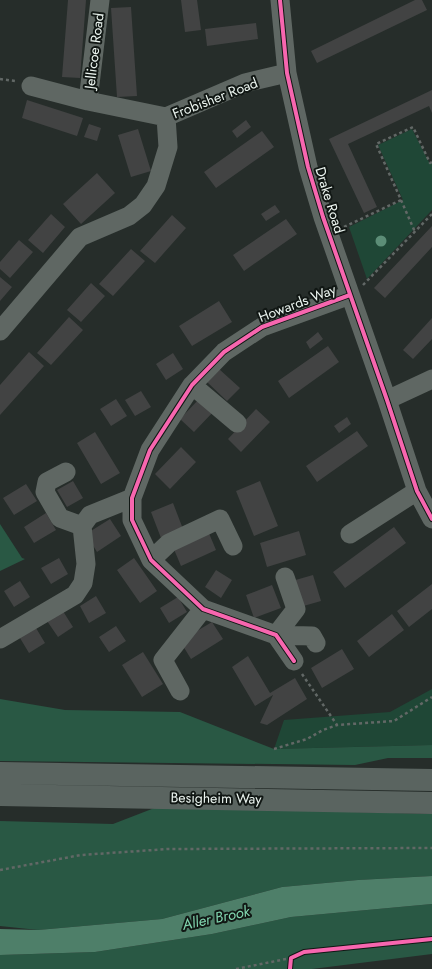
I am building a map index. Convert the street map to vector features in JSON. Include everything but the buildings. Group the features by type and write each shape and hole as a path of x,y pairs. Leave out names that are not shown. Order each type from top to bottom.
{"highway":[{"name":"Besigheim Way","path":"0,773 432,780"},
{"name":"Besigheim Way","path":"0,794 432,802"}],"street":[{"name":"Jellicoe Road","path":"88,101 100,0"},
{"name":"Drake Road","path":"280,0 287,73 308,167 417,491 432,519"},
{"name":"Frobisher Road","path":"0,331 80,237 129,216 143,205 156,186 168,147 166,117 245,83 287,73"},
{"name":"Jellicoe Road","path":"31,86 88,101 166,117"},
{"name":"Howards Way","path":"316,643 312,636 276,635 203,609 151,560 132,520 132,498 150,450 192,385 224,352 262,327 350,295"},
{"path":"387,400 432,379"},
{"path":"192,385 237,423"},
{"path":"66,472 47,482 45,492 60,518 82,526"},
{"path":"350,534 417,491"},
{"path":"0,639 75,595 83,583 86,564 82,526 90,515 132,498"},
{"path":"151,560 169,543 220,519 233,546"},
{"path":"285,577 296,609 276,635 294,661"},
{"path":"180,691 163,660 203,609"}],"path":[{"path":"416,232 376,144 413,128 430,162 432,162"},
{"path":"362,218 401,200"},
{"path":"350,295 368,282 432,214"},
{"path":"294,661 337,725"},
{"path":"274,749 307,739 323,730 337,725 394,721 432,697"},
{"path":"0,870 81,855 160,850 432,848"},
{"path":"236,969 291,958 297,955"},
{"path":"291,958 291,964"}],"shaded area":[{"path":"412,129 430,164 432,163 432,210 367,279 349,227 403,200 378,145"},
{"path":"0,524 22,558 25,559 0,571"},
{"path":"432,689 432,745 274,749 284,720 390,712"},
{"path":"0,699 65,710 180,712 274,749 432,745 432,758 388,758 355,765 0,761"},
{"path":"157,807 432,814 432,876 358,880 282,887 162,919 38,930 0,926 0,821 113,824"},
{"path":"432,904 432,954 312,969 0,969 0,955 95,952 212,934 291,917"}],"water":[{"name":"Aller Brook","path":"432,876 432,904 291,917 212,934 95,952 0,955 0,929 38,930 162,919 282,887 358,880"}],"cycle path":[{"path":"280,0 287,73 308,167 323,217 417,491 432,519"},
{"path":"294,661 276,635 203,609 151,560 132,520 132,498 150,450 192,385 224,352 262,327 350,295"},
{"path":"290,969 291,958 304,952 432,939"}]}
